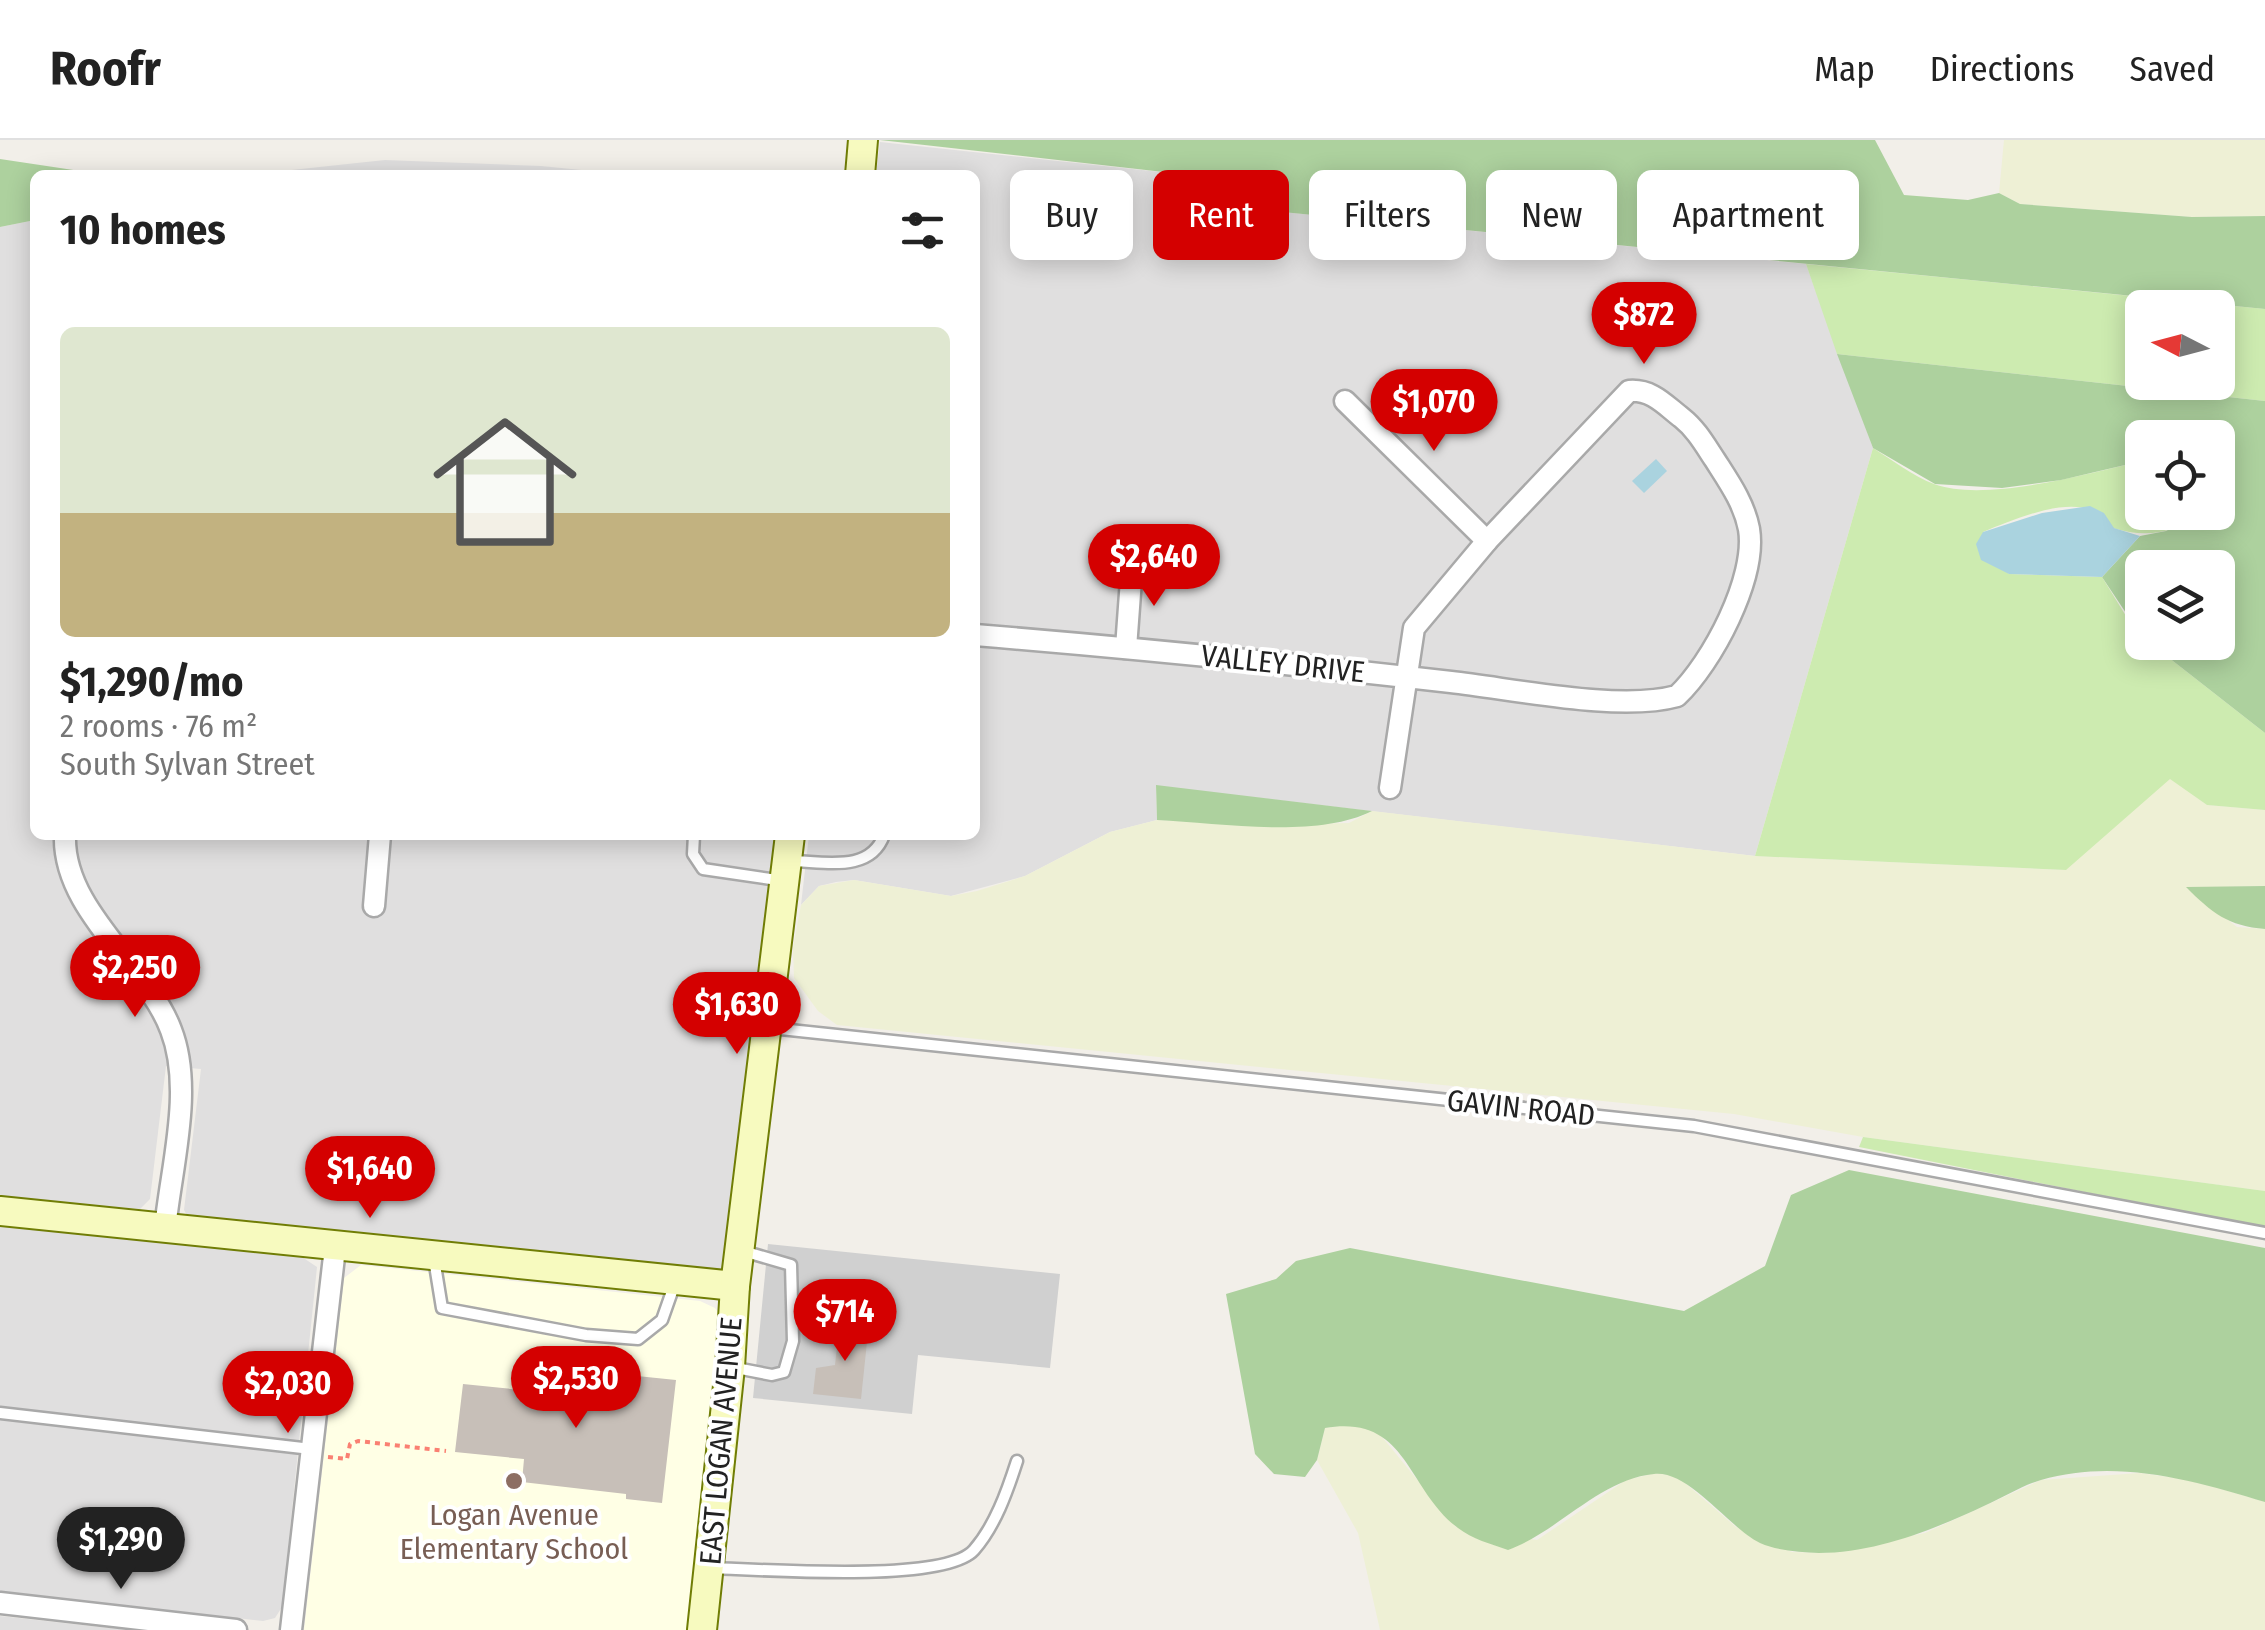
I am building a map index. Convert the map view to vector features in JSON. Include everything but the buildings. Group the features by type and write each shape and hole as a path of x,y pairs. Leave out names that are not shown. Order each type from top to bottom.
{"street":[{"path":"861,170 864,140"},
{"name":"VALLEY DRIVE","path":"980,635 1126,648 1404,677 1591,697 1655,702 1678,696 1707,661 1747,566 1749,531 1737,494 1692,426 1650,393 1629,392 1487,541 1414,628 1404,677 1390,788"},
{"path":"1345,402 1487,541"},
{"path":"1126,648 1132,566"},
{"path":"67,840 84,902 170,1026 182,1069 164,1229"},
{"path":"374,906 380,840"},
{"name":"EAST LOGAN AVENUE","path":"702,1630 730,1367 734,1286 742,1251 788,859"},
{"path":"0,1211 734,1286"},
{"path":"291,1630 320,1453 335,1248"},
{"path":"0,1603 236,1630"}],"lane":[{"path":"694,840 693,854 703,869 788,859 863,861 878,850 882,840"},
{"name":"GAVIN ROAD","path":"770,1028 1694,1126 2265,1233"},
{"path":"730,1367 772,1374 784,1372 793,1341 791,1265 742,1251"},
{"path":"433,1253 442,1308 586,1335 638,1339 662,1320 676,1280"},
{"path":"0,1413 320,1453"},
{"path":"709,1568 895,1572 956,1563 973,1552 1002,1504 1017,1462"}],"path":[{"path":"320,1453 348,1459 354,1441 446,1452"}],"shaded area":[{"path":"2004,140 2265,140 2265,216 2192,217 2020,204 1999,193"},
{"path":"880,142 1153,171 1153,260 1289,260 1289,213 1309,215 1309,260 1466,260 1466,230 1486,232 1486,260 1617,260 1617,245 1637,247 1637,260 1766,260 1806,264 1873,448 1755,856 1156,786 1157,820 1110,832 1025,876 951,896 854,880 836,882 819,886 801,905 808,840 980,840 980,170 877,170"},
{"path":"385,160 581,170 291,170"},
{"path":"30,221 30,840 778,840 724,1269 720,1274 188,1217 184,1210 201,1069 166,1066 150,1199 140,1209 0,1198 0,227"},
{"path":"2170,778 2207,805 2265,810 2265,886 2187,888 2237,927 2265,929 2265,1191 1863,1137 1734,1114 837,1025 818,1011 794,978 793,948 801,905 819,886 854,880 951,896 977,891 1025,876 1110,832 1157,820 1260,825 1349,823 1372,811 1755,856 2065,870"},
{"path":"0,1224 302,1257 317,1267 282,1607 275,1618 263,1621 0,1591"},
{"path":"768,1244 1060,1274 1050,1368 918,1355 912,1414 753,1398"},
{"name":"Logan Avenue Elementary School","path":"361,1265 700,1301 715,1308 722,1318 691,1630 304,1630 344,1278"},
{"path":"1350,1424 1378,1432 1456,1527 1537,1540 1626,1480 1656,1473 1677,1476 1736,1527 1792,1552 1826,1553 1925,1533 2041,1480 2140,1473 2197,1481 2265,1502 2265,1630 1380,1630 1358,1533 1317,1460 1325,1428"},
{"path":"0,1616 128,1630 0,1630"}],"green space":[{"path":"880,140 1875,140 1904,195 1968,200 1999,193 2020,204 2192,217 2265,216 2265,309 2235,306 2235,290 2125,290 2125,295 1769,260 1859,260 1859,170 1637,170 1637,247 1617,245 1617,170 1486,170 1486,232 1466,230 1466,170 1309,170 1309,215 1289,213 1289,170 1153,171"},
{"path":"0,159 73,170 30,170 30,221 0,227"},
{"path":"1806,264 2125,295 2125,386 1837,354"},
{"path":"2235,306 2265,309 2265,401 2235,398"},
{"path":"1837,354 2125,386 2125,400 2235,398 2265,401 2265,733 2172,660 2235,660 2235,550 2127,550 2140,536 2168,530 2235,530 2235,420 2125,420 2125,465 2002,488 1935,484 1873,448"},
{"path":"1873,448 1926,481 1955,489 2038,484 2125,465 2125,530 2169,530 2136,533 2113,528 2102,515 2071,507 2034,513 1983,532 2009,574 2102,577 2125,614 2125,660 2172,660 2265,733 2265,810 2207,805 2170,779 2066,870 1755,856"},
{"path":"2125,552 2125,612 2102,577"},
{"path":"1156,785 1372,811 1350,820 1296,827 1157,820"},
{"path":"2265,886 2265,929 2221,917 2186,887"},
{"path":"1863,1137 2265,1191 2265,1228 1859,1147"},
{"path":"1849,1170 2265,1248 2265,1502 2210,1486 2126,1471 2069,1474 2034,1482 1905,1538 1862,1549 1819,1553 1760,1543 1681,1481 1654,1474 1615,1485 1508,1550 1458,1528 1441,1512 1390,1443 1373,1432 1352,1427 1325,1428 1317,1460 1305,1477 1274,1474 1255,1454 1226,1294 1276,1279 1296,1261 1350,1248 1684,1311 1765,1266 1791,1195"}],"water":[{"path":"1656,459 1667,471 1644,493 1632,481"},
{"path":"2090,506 2104,513 2114,528 2140,536 2102,577 2009,574 1981,560 1976,544 1983,532 2042,513"}],"place":[{"name":"Logan Avenue Elementary School","path":"514,1481"}]}
